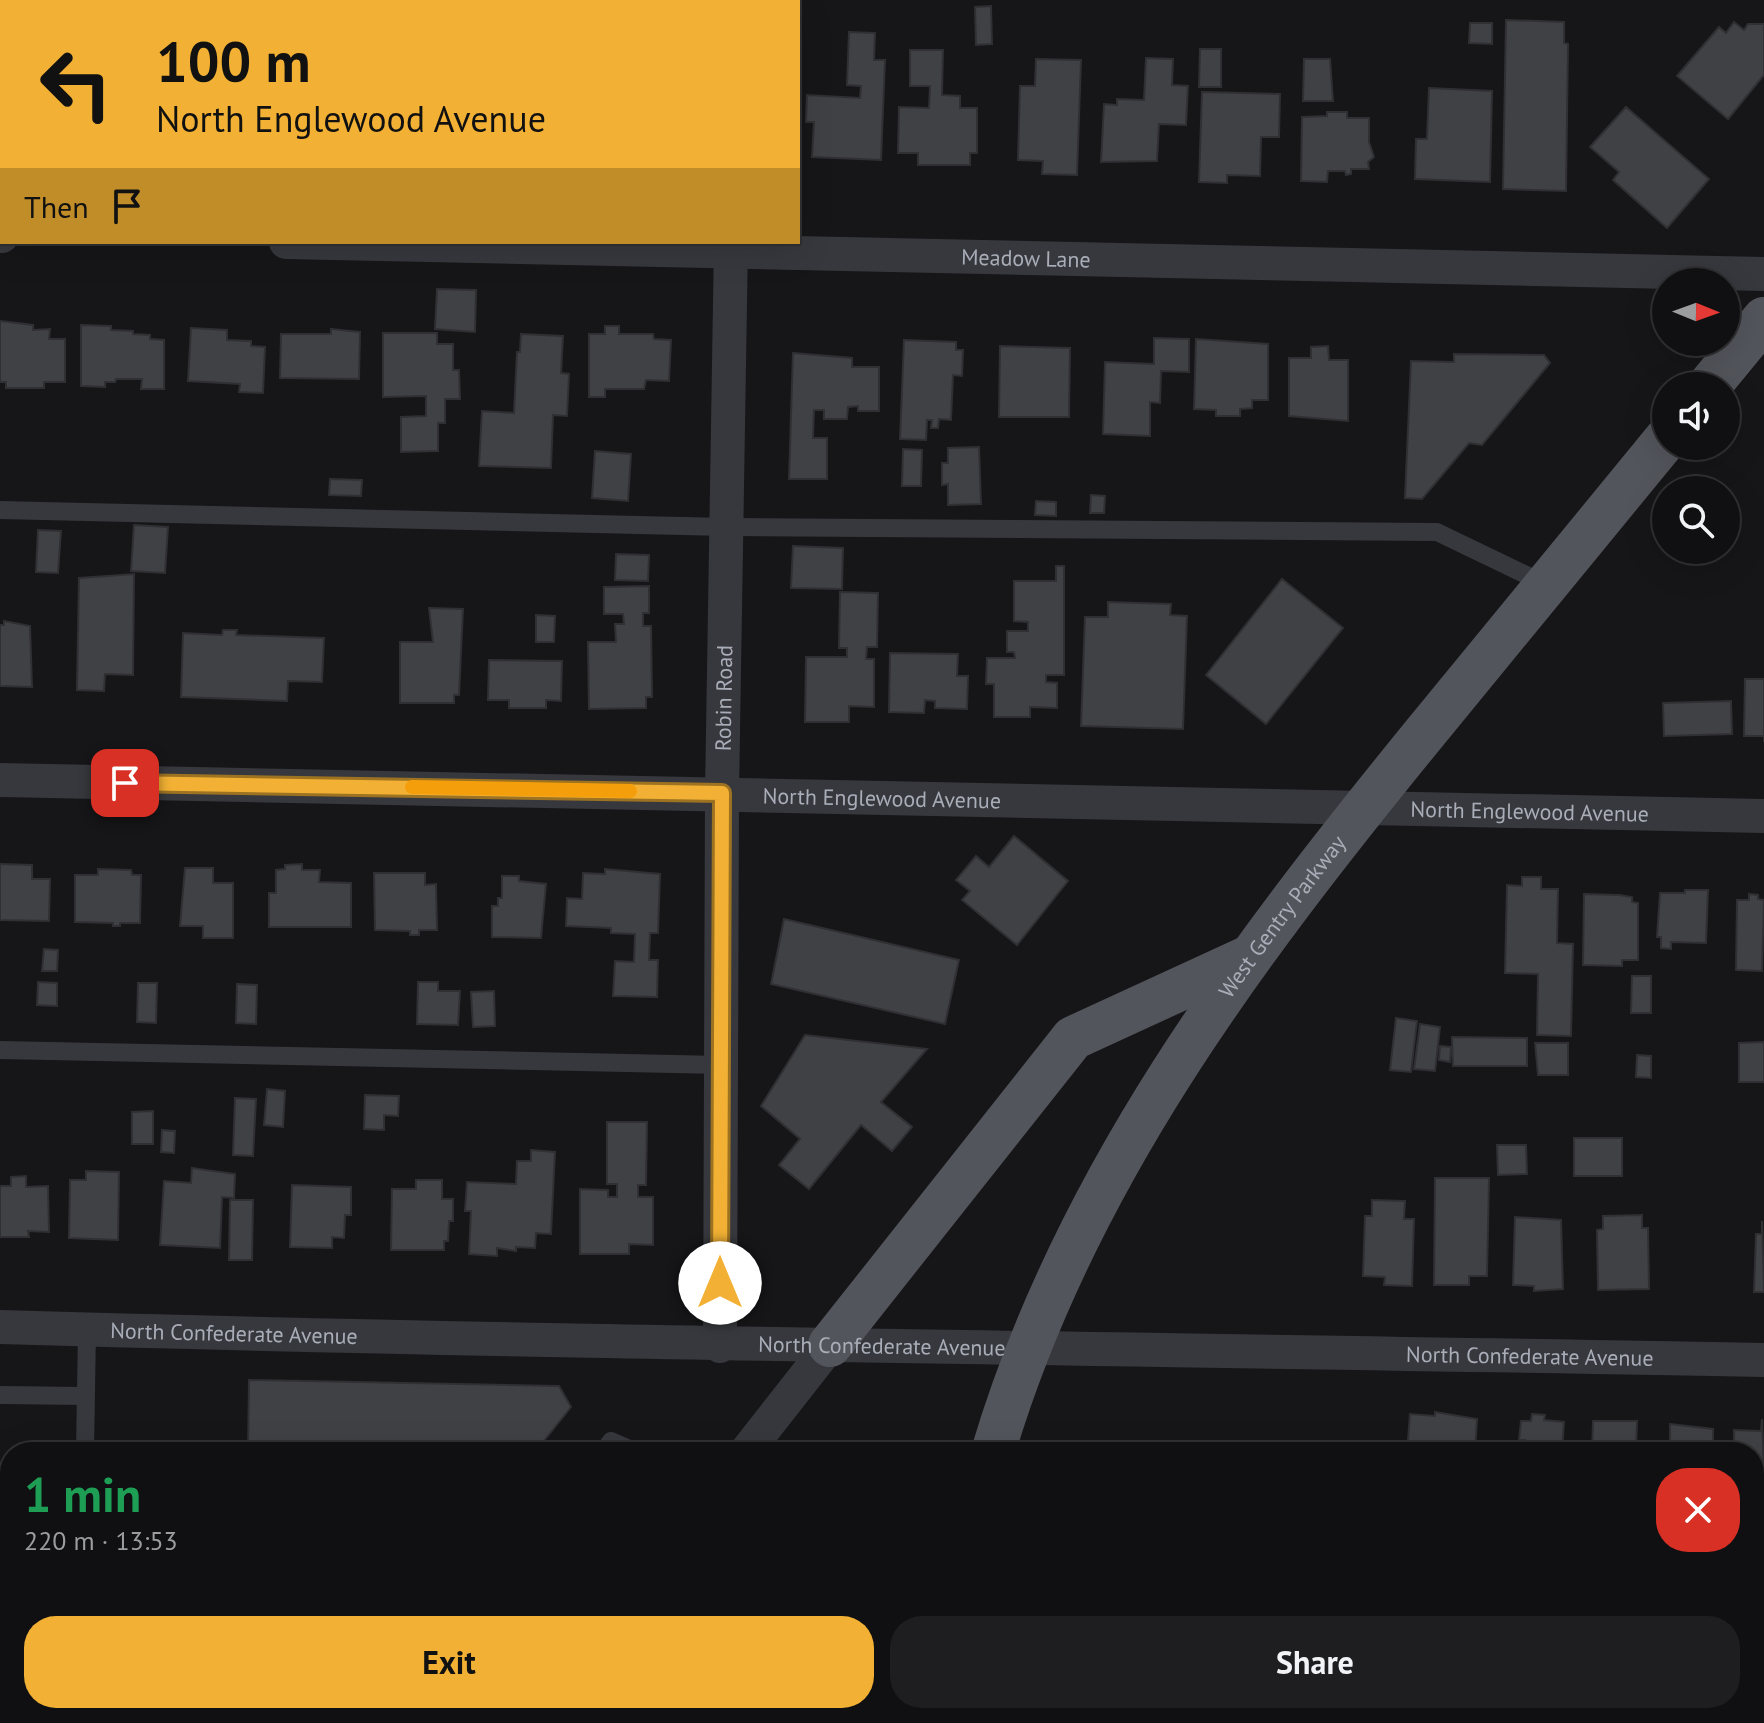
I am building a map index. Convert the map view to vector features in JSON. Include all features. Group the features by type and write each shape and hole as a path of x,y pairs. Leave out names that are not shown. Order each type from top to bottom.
{"main road":[{"path":"1720,372 1764,319"},
{"name":"West Gentry Parkway","path":"996,1442 1029,1348 1069,1252 1110,1171 1216,1002 1362,810 1652,456"},
{"path":"830,1345 1073,1038 1249,957"}],"street":[{"name":"Meadow Lane","path":"464,244 730,247 1764,274"},
{"name":"Robin Road","path":"720,1346 722,793 730,247"},
{"name":"North Englewood Avenue","path":"0,780 1764,816"},
{"name":"North Confederate Avenue","path":"0,1327 720,1346 830,1345 1764,1360"},
{"path":"754,1442 830,1345"}],"lane":[{"path":"0,510 726,527 1437,532 1547,585"},
{"path":"0,1050 721,1065"},
{"path":"85,1442 87,1330"},
{"path":"0,1395 85,1396"}],"building":[{"path":"991,6 992,44 976,45 975,7"},
{"path":"1506,20 1564,22 1564,43 1568,44 1566,191 1503,189"},
{"path":"1734,22 1744,30 1748,24 1764,24 1764,75 1728,119 1677,76 1719,27 1726,33"},
{"path":"1470,23 1492,23 1492,44 1469,43"},
{"path":"849,32 875,33 874,60 885,60 881,160 812,157 814,122 806,122 807,95 860,98 861,86 847,85"},
{"path":"1200,49 1221,49 1221,87 1199,87"},
{"path":"910,50 943,50 942,95 960,96 960,108 977,108 977,153 970,153 970,165 918,165 918,153 898,153 899,107 929,108 930,86 910,86"},
{"path":"1146,58 1173,59 1172,85 1188,86 1186,125 1159,124 1157,161 1101,162 1104,104 1117,105 1117,99 1144,100"},
{"path":"1036,59 1081,60 1077,175 1042,174 1043,161 1018,160 1020,86 1035,86"},
{"path":"1304,59 1330,59 1333,101 1303,101"},
{"path":"1429,88 1492,91 1490,182 1415,179 1416,139 1427,139"},
{"path":"1202,92 1280,94 1279,137 1261,137 1260,176 1227,175 1227,183 1199,182"},
{"path":"1626,107 1709,179 1667,228 1613,180 1619,172 1590,147"},
{"path":"1327,112 1347,112 1347,118 1369,118 1369,142 1374,157 1368,162 1369,169 1351,169 1351,174 1346,175 1345,171 1328,171 1327,182 1301,181 1302,117 1327,116"},
{"path":"437,289 476,290 475,332 435,329"},
{"path":"0,321 33,325 33,330 50,329 49,339 65,339 65,382 44,382 44,388 6,388 6,382 0,382"},
{"path":"81,325 111,326 111,330 133,331 133,334 150,335 150,339 164,340 164,389 141,389 142,379 116,379 115,382 105,382 105,387 81,386"},
{"path":"605,326 619,326 619,334 653,334 654,339 671,340 669,381 646,380 644,389 605,389 605,397 589,397 589,334 605,334"},
{"path":"191,328 227,330 227,340 251,341 251,346 265,347 263,393 239,392 240,384 188,381"},
{"path":"331,329 360,332 359,379 280,378 281,334 331,334"},
{"path":"383,333 437,333 437,344 453,344 453,370 459,370 460,399 445,399 445,423 438,423 438,451 401,452 401,417 426,416 426,396 383,397"},
{"path":"521,334 563,336 561,373 569,374 567,416 553,415 551,468 479,466 482,411 514,413"},
{"path":"1154,338 1189,339 1189,372 1161,371 1160,403 1150,402 1150,436 1103,434 1105,362 1154,364"},
{"path":"1196,339 1268,344 1268,400 1252,400 1252,408 1240,409 1240,416 1216,416 1216,410 1194,409"},
{"path":"904,340 956,342 956,350 963,350 962,376 953,375 951,420 939,419 938,428 931,428 932,420 927,420 926,440 900,439"},
{"path":"1000,346 1070,348 1069,417 999,417"},
{"path":"1328,346 1329,360 1348,360 1348,421 1289,416 1289,358 1311,358 1311,347"},
{"path":"793,353 852,358 852,367 879,367 879,411 858,411 858,406 848,407 847,419 824,419 824,410 814,410 813,438 827,438 827,479 789,479"},
{"path":"1454,354 1544,355 1550,363 1482,445 1469,443 1422,499 1405,498 1411,361 1454,362"},
{"path":"979,447 981,504 948,505 948,484 942,485 942,463 948,463 948,448"},
{"path":"903,449 922,450 921,486 902,486"},
{"path":"595,451 631,454 628,501 592,498"},
{"path":"330,479 362,480 361,496 329,495"},
{"path":"1091,495 1105,496 1104,513 1090,513"},
{"path":"1036,501 1056,502 1056,516 1035,515"},
{"path":"134,525 168,527 165,573 131,571"},
{"path":"38,530 61,531 58,573 36,572"},
{"path":"793,546 843,548 842,589 791,588"},
{"path":"616,554 649,555 648,581 615,580"},
{"path":"1056,566 1064,566 1064,675 1046,675 1046,682 1057,683 1057,708 1030,707 1030,717 994,717 994,684 986,684 987,658 1015,658 1014,652 1007,652 1007,631 1028,631 1028,622 1014,621 1014,581 1056,581"},
{"path":"134,574 133,675 105,674 104,691 77,690 79,578"},
{"path":"1282,579 1343,628 1266,724 1206,675"},
{"path":"649,586 649,613 643,613 643,626 651,626 652,697 646,697 646,708 589,709 588,642 616,642 615,624 624,624 623,614 604,614 604,587"},
{"path":"840,592 878,593 877,647 867,647 866,659 874,659 874,707 849,706 849,722 805,722 806,657 847,657 847,648 839,648"},
{"path":"1108,602 1171,604 1170,615 1187,616 1183,729 1081,726 1085,617 1108,617"},
{"path":"429,608 463,609 459,695 454,695 454,703 400,703 400,642 433,642"},
{"path":"536,615 555,616 554,642 536,642"},
{"path":"4,621 30,626 32,687 0,686 0,625 4,625"},
{"path":"223,630 237,630 236,635 324,638 322,682 288,681 287,701 181,697 183,633 222,635"},
{"path":"890,653 958,654 957,676 968,676 967,709 935,708 935,701 925,700 924,713 889,712"},
{"path":"489,660 562,661 561,701 546,700 546,708 509,708 509,700 488,700"},
{"path":"1745,679 1764,679 1764,736 1744,736"},
{"path":"1731,701 1732,734 1664,736 1663,703"},
{"path":"1014,836 1068,881 1017,945 962,900 970,891 956,880 976,856 989,867"},
{"path":"0,864 32,865 32,879 50,879 49,921 0,920"},
{"path":"302,864 302,870 320,870 319,882 351,883 351,927 269,927 269,893 276,893 276,870 285,869 285,865"},
{"path":"185,868 213,868 213,883 233,883 233,938 203,938 203,926 180,926"},
{"path":"98,869 131,870 132,875 141,875 140,923 113,926 113,923 75,922 75,875 98,875"},
{"path":"605,869 660,874 658,933 650,933 649,960 658,960 657,997 613,996 615,961 634,962 635,934 611,933 611,928 566,926 567,898 582,899 583,873 605,874"},
{"path":"374,873 425,873 425,885 436,884 437,930 419,930 419,935 410,935 410,931 375,930"},
{"path":"502,876 519,876 519,881 546,884 541,938 492,937 492,906 498,906 498,898 502,898"},
{"path":"1522,877 1541,877 1541,889 1558,889 1557,943 1573,944 1571,1036 1537,1035 1538,974 1505,973 1507,885 1522,886"},
{"path":"1685,890 1708,890 1706,943 1671,942 1671,949 1661,948 1661,937 1657,937 1660,893 1685,893"},
{"path":"1584,894 1632,897 1632,902 1638,903 1638,960 1622,960 1622,966 1583,965"},
{"path":"1749,894 1758,895 1758,899 1764,900 1762,971 1736,970 1737,900 1749,900"},
{"path":"784,919 959,960 945,1024 771,984"},
{"path":"44,949 58,950 57,971 42,971"},
{"path":"1632,976 1651,976 1651,1013 1631,1013"},
{"path":"38,982 57,983 57,1006 37,1005"},
{"path":"418,982 438,982 438,991 460,991 458,1025 417,1024"},
{"path":"138,983 157,983 156,1023 137,1022"},
{"path":"237,984 257,985 256,1024 236,1023"},
{"path":"494,991 495,1026 473,1027 471,992"},
{"path":"1396,1018 1417,1021 1411,1072 1390,1070"},
{"path":"1420,1024 1440,1027 1435,1071 1414,1069"},
{"path":"805,1035 927,1049 881,1102 912,1127 892,1151 861,1125 809,1189 779,1165 800,1139 761,1106"},
{"path":"1452,1037 1527,1038 1527,1066 1453,1066"},
{"path":"1764,1042 1764,1082 1739,1082 1739,1043"},
{"path":"1535,1043 1568,1043 1568,1075 1538,1075"},
{"path":"1440,1046 1451,1047 1450,1062 1439,1060"},
{"path":"1637,1055 1651,1056 1651,1078 1636,1077"},
{"path":"267,1089 285,1091 283,1127 264,1125"},
{"path":"365,1095 399,1096 398,1116 384,1115 384,1130 364,1129"},
{"path":"235,1098 256,1099 253,1156 233,1155"},
{"path":"153,1111 153,1144 132,1144 132,1112"},
{"path":"607,1122 647,1122 646,1185 638,1185 638,1197 653,1197 653,1245 629,1244 629,1254 580,1254 580,1189 608,1190 608,1197 617,1197 617,1184 607,1184"},
{"path":"162,1130 175,1131 174,1153 161,1152"},
{"path":"1574,1138 1622,1138 1622,1176 1574,1176"},
{"path":"1497,1145 1526,1145 1527,1174 1498,1175"},
{"path":"531,1150 555,1152 551,1234 536,1233 535,1248 516,1247 516,1251 497,1248 497,1256 469,1254 471,1211 465,1211 467,1182 516,1184 517,1161 531,1161"},
{"path":"192,1168 235,1174 234,1198 222,1197 220,1248 160,1245 164,1181 191,1183"},
{"path":"86,1171 119,1172 118,1240 69,1238 70,1180 86,1180"},
{"path":"26,1176 26,1187 48,1186 49,1232 28,1231 29,1237 0,1237 0,1186 11,1186 11,1177"},
{"path":"1435,1178 1489,1178 1487,1276 1469,1276 1469,1285 1434,1285"},
{"path":"416,1180 442,1180 442,1199 453,1199 453,1221 449,1221 448,1241 444,1241 444,1250 391,1250 392,1189 416,1189"},
{"path":"292,1185 351,1187 351,1215 345,1215 344,1238 332,1237 332,1248 290,1247"},
{"path":"230,1200 253,1200 252,1260 229,1260"},
{"path":"1372,1200 1405,1201 1404,1219 1414,1219 1412,1286 1384,1285 1385,1277 1363,1276 1365,1216 1372,1216"},
{"path":"1642,1215 1642,1228 1648,1228 1649,1289 1598,1290 1597,1230 1603,1229 1603,1216"},
{"path":"1515,1217 1561,1220 1563,1289 1534,1291 1534,1286 1513,1285"},
{"path":"1762,1221 1764,1292 1754,1292 1756,1234 1762,1234"},
{"path":"249,1380 559,1386 571,1407 543,1442 248,1442"},
{"path":"1435,1412 1477,1419 1476,1442 1408,1442 1410,1414 1435,1416"},
{"path":"1532,1414 1545,1415 1544,1420 1564,1422 1563,1442 1519,1440 1521,1421 1531,1421"},
{"path":"1762,1419 1763,1442 1734,1442 1734,1430 1761,1431"},
{"path":"1593,1421 1637,1421 1636,1442 1592,1442"},
{"path":"1670,1424 1713,1429 1713,1442 1670,1442"}],"slow traffic":[{"path":"412,787 630,791"}],"route":[{"path":"125,783 722,793 720,1283"}]}
